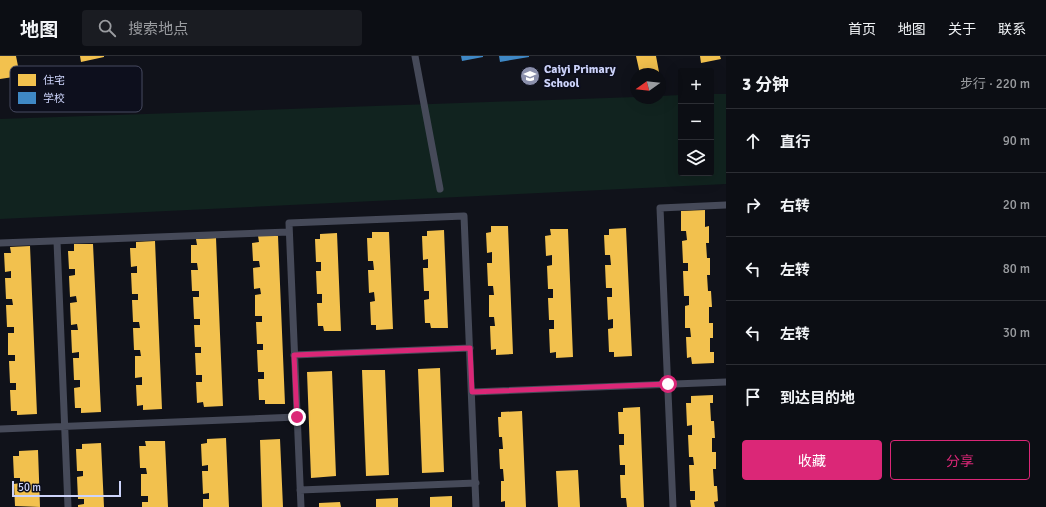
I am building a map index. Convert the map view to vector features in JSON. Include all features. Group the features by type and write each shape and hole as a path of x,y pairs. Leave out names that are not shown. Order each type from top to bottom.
{"lane":[{"path":"415,56 440,189"},
{"path":"673,507 660,208 726,205"},
{"path":"301,507 289,223 464,216 476,507"},
{"path":"0,244 289,232"},
{"path":"57,241 68,507"},
{"path":"294,355 470,348"},
{"path":"472,392 726,382"},
{"path":"0,429 297,417"},
{"path":"300,490 476,484"}],"green space":[{"path":"714,94 726,94 726,184 0,219 0,119 630,97 630,104 666,104 666,96 678,95 678,176 714,176"}],"building: 住宅":[{"path":"0,56 16,56 18,66 10,66 10,78 0,79"},
{"path":"80,56 104,56 104,57 81,62"},
{"path":"636,56 656,56 658,68 639,68"},
{"path":"700,56 720,56 721,59 701,63"},
{"path":"705,210 705,227 709,226 709,243 706,243 707,258 710,258 710,275 707,275 708,291 711,291 712,307 709,307 709,323 713,323 713,338 710,338 710,352 714,352 714,363 692,364 691,357 687,358 686,337 691,337 690,328 685,328 685,306 689,305 689,296 684,296 683,271 688,271 688,263 683,263 682,241 687,240 686,231 681,231 681,211"},
{"path":"491,226 508,226 513,354 496,355 496,349 491,350 490,326 495,326 494,317 489,317 489,295 494,295 493,286 488,286 487,263 492,263 492,252 487,253 486,233 491,232"},
{"path":"626,228 632,356 614,357 614,352 609,352 608,329 613,328 613,319 608,320 607,297 612,297 612,288 606,288 605,265 611,265 610,255 605,255 604,235 609,235 609,229"},
{"path":"550,229 568,229 573,357 556,358 556,352 550,353 549,329 554,329 554,320 549,320 548,298 553,298 553,289 548,289 547,266 552,265 552,255 546,256 545,236 551,235"},
{"path":"444,230 448,328 431,328 430,323 425,323 424,300 429,299 429,291 424,291 423,268 428,268 428,259 423,260 422,236 427,236 427,231"},
{"path":"372,232 389,232 393,329 376,330 376,325 371,325 370,302 375,301 374,292 369,293 368,270 374,270 373,261 368,261 367,238 372,238"},
{"path":"337,233 341,331 324,331 323,326 318,326 317,303 322,303 322,294 317,294 316,271 321,271 321,262 316,262 315,239 320,239 320,234"},
{"path":"258,236 278,236 285,404 265,404 265,400 259,400 258,379 264,379 264,372 258,372 257,350 263,350 263,344 257,344 256,322 262,322 262,316 255,316 255,295 261,294 260,288 254,289 253,268 260,267 259,261 253,261 252,243 259,242"},
{"path":"216,238 223,406 204,407 203,402 197,403 196,382 202,382 202,375 196,375 195,353 201,353 201,347 195,347 194,325 200,325 200,319 194,319 193,297 199,297 199,291 192,291 191,270 198,270 197,263 191,263 191,245 197,245 196,239"},
{"path":"155,241 162,409 143,410 143,405 137,406 136,385 142,385 142,377 135,378 135,356 141,356 140,350 134,350 133,328 140,328 139,322 133,322 132,300 138,300 138,294 132,294 131,273 137,273 137,266 131,267 130,248 136,248 136,242"},
{"path":"74,244 93,244 101,412 81,413 81,408 75,408 74,388 80,387 80,380 74,380 73,358 79,358 79,352 72,353 71,330 78,330 77,324 71,325 70,303 77,302 76,296 70,297 69,276 75,275 75,269 69,269 68,251 74,251"},
{"path":"30,246 37,414 17,415 17,411 11,411 10,390 16,390 16,383 10,383 9,361 15,361 15,355 8,355 8,333 14,333 14,327 7,327 6,305 13,305 12,299 6,299 5,278 11,278 11,271 5,272 4,253 11,253 10,247"},
{"path":"440,368 444,472 422,473 418,369"},
{"path":"362,370 385,370 389,475 366,476"},
{"path":"332,371 336,476 311,478 307,372"},
{"path":"713,395 713,403 710,403 711,421 714,421 715,438 712,438 712,452 716,452 716,469 713,469 714,486 717,486 718,501 714,502 715,507 691,507 690,500 695,500 695,491 690,491 689,465 694,465 693,457 689,457 688,435 692,435 692,425 687,426 686,403 691,403 691,396"},
{"path":"640,407 644,507 627,507 626,498 621,498 620,475 625,475 625,465 620,465 619,445 624,445 624,434 619,434 618,412 623,412 623,408"},
{"path":"522,411 526,507 505,507 505,501 501,502 501,481 504,481 503,469 500,469 499,449 503,449 502,437 499,437 498,417 501,417 501,412"},
{"path":"226,438 229,507 203,507 203,499 209,499 209,493 203,494 202,471 208,471 208,465 202,466 201,444 207,443 207,439"},
{"path":"280,439 283,507 262,507 260,440"},
{"path":"145,441 165,441 168,507 142,507 142,502 148,502 148,496 141,496 141,474 147,474 146,468 140,468 139,446 146,446"},
{"path":"101,443 104,507 78,507 78,505 84,504 84,499 78,499 77,477 83,476 83,471 77,471 76,449 82,449 82,444"},
{"path":"38,450 40,507 15,506 14,484 20,483 20,478 14,478 13,456 19,456 19,451"},
{"path":"578,470 580,507 558,507 556,471"},
{"path":"452,496 452,507 430,507 430,497"},
{"path":"398,498 398,507 376,507 376,499"},
{"path":"340,502 341,507 319,507 319,503"}],"building: 学校":[{"path":"461,56 483,56 483,57 462,61"},
{"path":"499,56 529,56 529,57 500,62"}],"place":[{"name":"Caiyi Primary School","path":"530,76"}],"route":[{"path":"297,417 294,355 470,348 472,392 668,384"}]}
